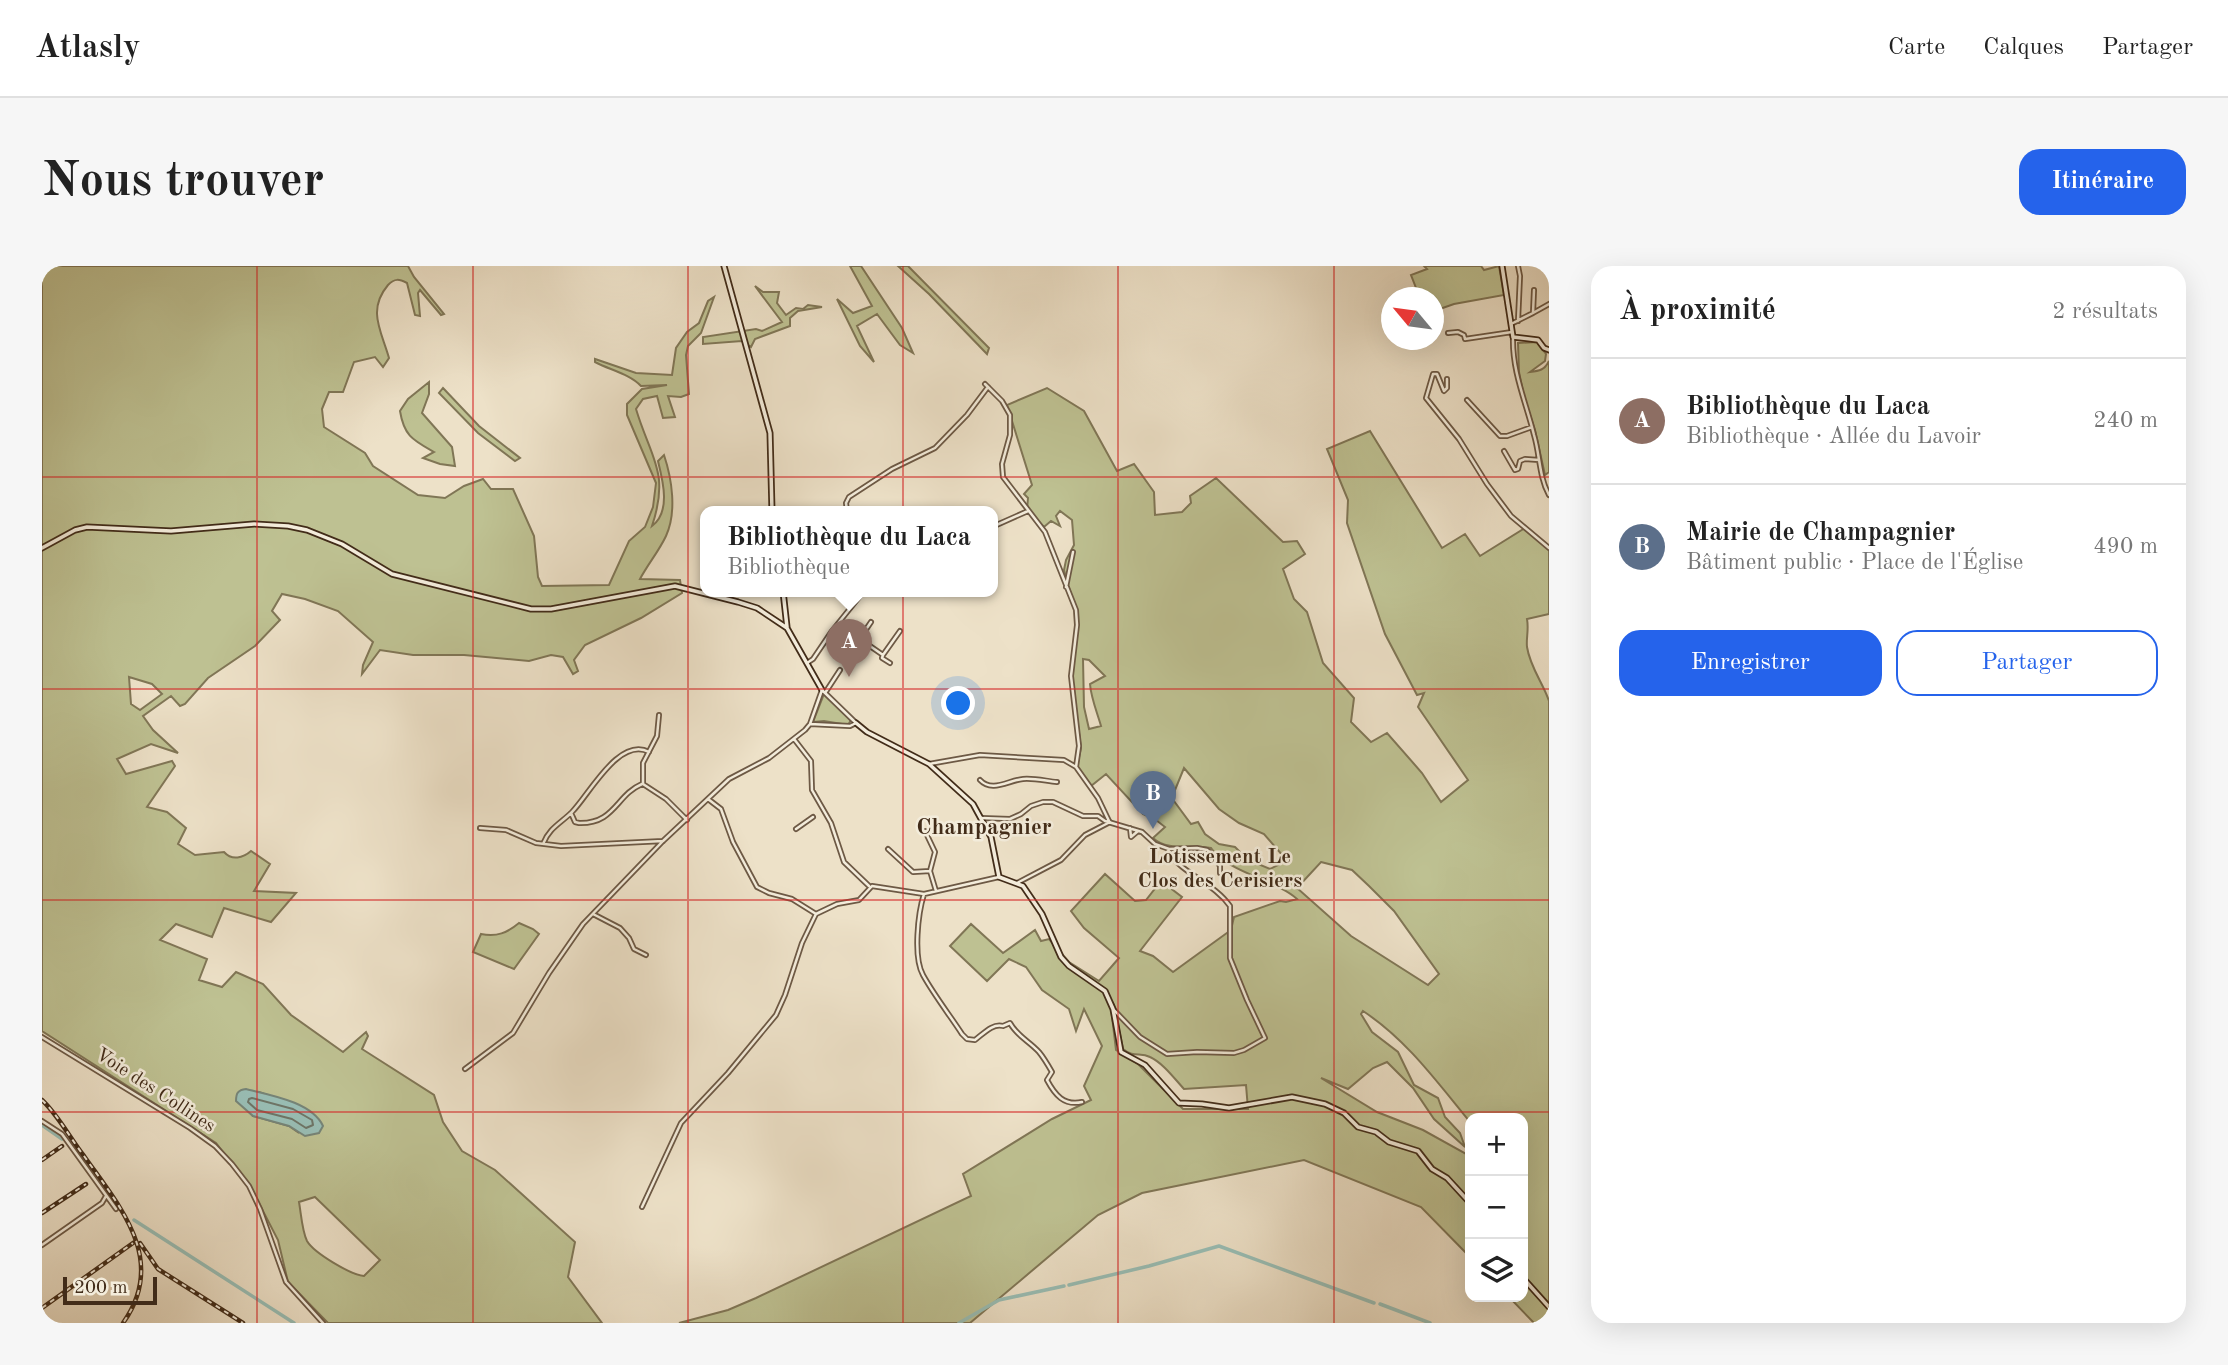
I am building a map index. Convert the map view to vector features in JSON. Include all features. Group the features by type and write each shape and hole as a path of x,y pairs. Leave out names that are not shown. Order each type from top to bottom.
{"street":[{"path":"724,266 770,433 772,506"},
{"path":"1502,266 1516,372 1549,495"},
{"path":"1518,266 1518,321"},
{"path":"1533,313 1534,290"},
{"path":"1511,324 1549,304"},
{"path":"1448,333 1458,331 1465,339 1512,335 1538,340 1549,350"},
{"path":"1447,379 1447,388 1444,391 1437,374 1433,374 1426,398 1460,439 1487,484 1511,516 1549,548"},
{"path":"846,506 849,497 892,469 935,448 967,415 987,386 1002,401 1010,415 1010,435 1002,464 1003,477 1045,532 1077,617 1070,670 1079,746 1076,767"},
{"path":"1467,400 1500,436 1532,427"},
{"path":"1504,451 1515,470 1518,469 1520,461 1525,459 1540,460"},
{"path":"998,524 1028,511"},
{"path":"42,548 68,533 87,527 171,531 274,524 319,535 342,544 392,574 520,607 551,610 604,598 682,587 700,592"},
{"path":"1066,587 1073,552"},
{"path":"718,597 758,608 788,628"},
{"path":"784,597 788,628 823,691 863,730 929,764 973,804 991,837 999,877"},
{"path":"807,663 813,659 859,597"},
{"path":"848,656 871,622"},
{"path":"838,624 883,655 890,663"},
{"path":"883,655 900,631"},
{"path":"465,1069 513,1033 574,935 663,841 729,779 769,758 810,724 823,691 841,670"},
{"path":"643,784 643,763 657,736 659,715"},
{"path":"810,724 850,726 856,723"},
{"path":"794,739 811,761 812,790 831,823 844,862 869,887 924,894 999,877 1017,883 1023,886 1036,904 1061,957 1069,966 1101,987 1113,1009 1140,1037 1167,1054 1234,1053 1244,1050 1265,1038 1230,958 1230,906 1211,888 1176,864 1168,852 1169,849"},
{"path":"543,844 551,828 571,813 598,778 624,753 641,748 649,752"},
{"path":"929,764 980,755 1062,760 1076,767 1099,800 1102,816"},
{"path":"980,780 984,785 992,786 1021,779 1057,782"},
{"path":"571,813 575,822 579,823 602,819 609,815 634,787 643,784 658,793 687,820"},
{"path":"708,799 721,809 733,842 757,887 792,899 816,914"},
{"path":"981,818 1010,819 1043,802 1053,802 1083,816 1102,816 1110,822 1139,831 1155,844 1169,849 1207,850 1220,866 1220,873"},
{"path":"796,829 813,817"},
{"path":"1017,883 1060,860 1085,835 1110,822"},
{"path":"480,828 506,830 543,844 561,846 663,841"},
{"path":"1130,828 1131,837 1139,831"},
{"path":"925,831 935,852 930,871 936,891"},
{"path":"888,849 913,872 930,871"},
{"path":"642,1207 681,1123 776,1015 802,943 816,914 837,904 859,900 869,887"},
{"path":"924,894 918,939 922,973 967,1039 975,1040 994,1027 1010,1023 1046,1061 1052,1072 1047,1080 1048,1084 1061,1100 1070,1105 1082,1102"},
{"path":"593,914 620,928 634,949 646,955"},
{"path":"1113,1009 1121,1052 1145,1065 1179,1103 1229,1108 1292,1097 1325,1104 1344,1113 1358,1128 1376,1132 1389,1142 1418,1151 1432,1169 1447,1178 1465,1198"},
{"name":"Voie des Collines","path":"42,1037 215,1146 249,1186 286,1282 323,1323"},
{"path":"42,1121 62,1134 116,1209"},
{"path":"42,1245 101,1203 106,1196"},
{"path":"1528,1284 1549,1307"}],"green space":[{"path":"42,266 408,266 444,314 441,315 420,290 420,316 415,315 407,283 397,280 388,285 378,303 377,312 389,358 383,367 375,357 354,362 343,392 329,392 322,409 324,427 365,453 373,466 418,495 445,498 464,486 483,479 491,489 513,489 534,536 538,577 542,586 609,585 629,541 645,527 653,507 656,483 627,415 627,404 642,389 667,385 641,386 626,375 595,362 595,359 636,373 672,375 676,348 687,332 699,323 708,301 714,297 701,333 688,346 686,355 689,394 681,397 668,396 675,417 663,418 657,396 643,399 636,409 659,478 657,508 652,526 662,513 664,505 658,461 664,455 672,496 671,517 666,536 640,579 680,580 682,593 641,618 585,645 574,660 578,671 573,674 563,657 551,655 529,661 464,655 413,655 380,650 362,674 373,642 338,611 282,594 272,611 280,620 255,646 208,678 185,704 180,706 171,696 143,716 153,730 178,753 151,744 117,759 126,774 172,761 175,766 147,807 167,812 186,828 178,844 195,855 224,852 230,857 238,858 251,851 270,864 254,891 296,893 271,922 224,908 212,937 176,924 160,940 207,959 199,980 222,987 236,972 263,984 291,1015 343,1052 366,1032 368,1036 362,1049 434,1095 443,1122 462,1151 495,1170 575,1242 568,1277 602,1323 328,1323 288,1282 278,1240 251,1188 216,1143 42,1031","holes":["129,677 152,684 162,694 140,710 131,704","259,1092 276,1098 299,1133 289,1126 253,1116","315,1197 380,1260 364,1276 342,1268 325,1257 307,1241 299,1202"]},
{"path":"850,266 861,266 902,328 913,353 900,345 877,314 857,326 874,362 860,346 837,299 853,313 872,306"},
{"path":"898,266 908,266 989,348 987,354 929,294"},
{"path":"1424,266 1481,266 1484,270 1499,266 1504,295 1444,308 1444,287 1416,287 1411,275 1427,269"},
{"path":"755,286 763,292 779,292 777,303 786,315 796,308 803,309 808,305 822,307 798,311 790,318 790,326 755,339 751,347 742,341 703,344 703,337 756,329 762,331 782,322"},
{"path":"1537,342 1546,354 1545,361 1530,372 1541,370 1549,361 1549,472 1545,475 1519,372 1518,343"},
{"path":"429,382 429,394 422,413 452,447 455,466 423,458 434,452 420,444 404,426 400,411 408,399"},
{"path":"443,388 479,426 520,458 515,461 478,433 439,393"},
{"path":"1047,388 1084,411 1117,471 1134,464 1154,492 1155,515 1182,512 1191,503 1190,496 1216,478 1283,542 1297,541 1305,554 1283,569 1294,599 1307,612 1323,663 1354,698 1351,722 1371,742 1387,733 1422,773 1441,802 1468,780 1418,707 1424,693 1417,695 1385,634 1347,523 1348,500 1327,449 1370,431 1442,548 1465,534 1480,556 1525,528 1549,550 1549,614 1527,619 1527,644 1531,661 1549,701 1549,1323 1534,1323 1514,1302 1528,1302 1528,1113 1465,1113 1465,1116 1407,1048 1363,1011 1361,1014 1372,1032 1398,1052 1414,1085 1438,1098 1445,1117 1460,1133 1465,1147 1434,1119 1413,1088 1387,1062 1373,1068 1348,1089 1321,1078 1377,1112 1423,1130 1465,1153 1465,1252 1421,1207 1304,1160 1142,1193 1098,1215 970,1323 679,1323 728,1310 756,1298 971,1196 963,1174 1052,1119 1091,1100 1084,1086 1102,1046 1084,1009 1076,1031 1069,1009 1042,990 1026,967 1009,959 987,981 950,946 971,924 1003,953 1035,930 1041,941 1049,939 1069,962 1099,981 1119,958 1084,928 1071,911 1105,874 1135,901 1146,900 1161,881 1182,897 1140,951 1153,956 1173,972 1231,930 1234,917 1280,901 1297,899 1277,886 1228,863 1211,848 1173,846 1159,842 1153,838 1165,827 1143,814 1106,774 1091,786 1077,767 1081,748 1071,673 1077,616 1064,570 1074,545 1072,520 1060,511 1056,516 1060,526 1051,521 1044,527 1027,510 1028,498 1024,494 1032,485 1007,405","holes":["1083,659 1089,660 1105,676 1090,684 1101,726 1089,729 1084,707","1184,768 1219,809 1239,823 1264,834 1284,857 1282,863 1270,869 1248,860 1235,847 1219,844 1205,834 1198,822 1191,824 1174,801 1175,790","1321,862 1352,870 1394,911 1439,974 1428,985 1351,936 1297,888","1104,989 1114,1005 1123,1049 1155,1060 1184,1089 1246,1085 1248,1109 1183,1109 1138,1064 1116,1050 1111,1008"]},
{"path":"824,694 851,720 848,725 813,722"},
{"path":"519,923 539,934 514,969 473,952 481,934 502,933"}],"water":[{"path":"246,1089 300,1105 318,1118 323,1126 319,1133 305,1136 289,1126 253,1116 236,1101 238,1092"}],"waterway":[{"path":"42,1125 62,1139"},
{"path":"134,1220 294,1323"},
{"path":"1069,1285 1219,1246 1374,1303"},
{"path":"959,1323 999,1300 1064,1286"},
{"path":"1380,1304 1430,1323"}],"railway":[{"path":"42,1100 112,1195 134,1235 140,1256 141,1278 136,1300 123,1323"},
{"path":"42,1160 62,1146"},
{"path":"42,1213 86,1184"},
{"path":"42,1308 133,1243"},
{"path":"140,1243 158,1269 243,1323"}],"place":[{"name":"Bibliothèque du Laca","path":"849,677"},
{"name":"Mairie de Champagnier","path":"1153,829"}],"district":[{"name":"Champagnier","path":"984,827"},
{"name":"Lotissement Le Clos des Cerisiers","path":"1220,869"}]}
